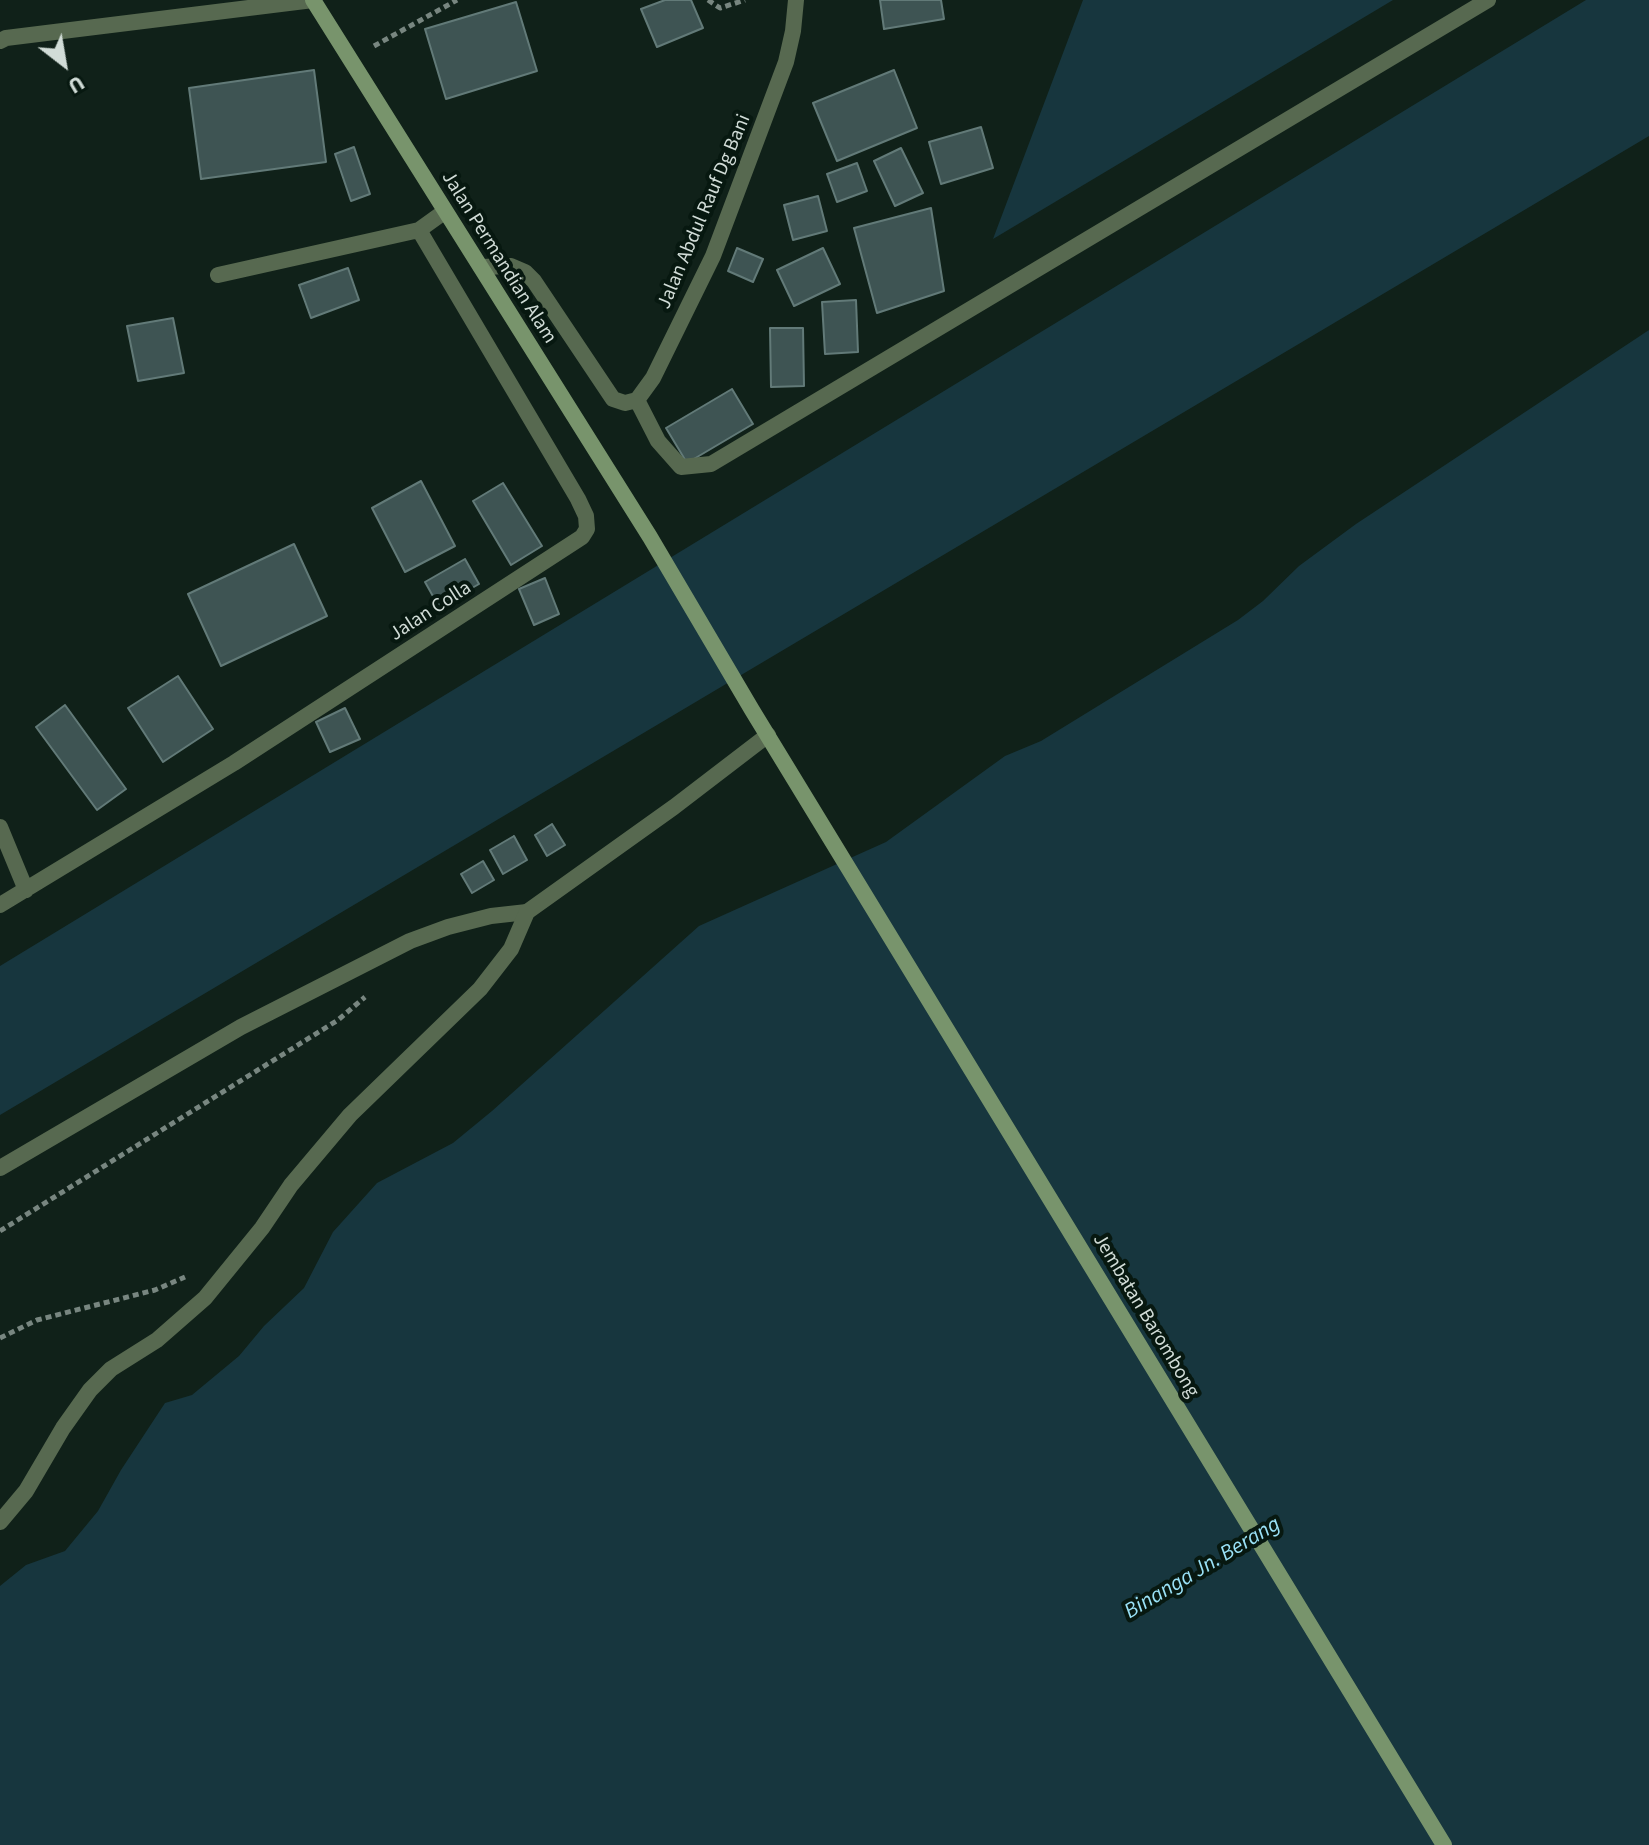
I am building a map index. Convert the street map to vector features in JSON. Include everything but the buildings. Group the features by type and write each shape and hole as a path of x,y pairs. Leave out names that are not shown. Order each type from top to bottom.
{"main road":[{"name":"Jalan Permandian Alam","path":"313,0 650,537 752,710"},
{"name":"Jembatan Barombong","path":"752,710 1444,1845"}],"street":[{"path":"2,39 313,0"},
{"name":"Jalan Abdul Rauf Dg Bani","path":"637,400 653,378 713,256 786,62 796,0"},
{"path":"481,267 511,266 525,272 613,399 625,403 637,400 658,441 681,467 711,464 1488,0"},
{"path":"218,275 419,230 444,212"},
{"name":"Jalan Colla","path":"0,905 234,763 582,537 587,529 586,516 578,499 419,230"},
{"path":"0,1168 241,1027 410,941 491,916 527,912 768,735"},
{"path":"0,827 26,890"},
{"path":"0,1522 26,1491 63,1428 90,1390 111,1369 157,1340 205,1298 262,1228 291,1185 350,1115 480,989 511,949 527,912"}],"path":[{"path":"350,60 457,0"},
{"path":"708,0 720,8 745,0"},
{"path":"0,1231 338,1020 371,992"},
{"path":"0,1338 37,1320 155,1290 197,1272"}],"water":[{"path":"1083,0 1393,0 993,239"},
{"path":"1586,0 1649,0 1649,136 0,1115 0,966"},
{"name":"Binanga Jn. Berang","path":"1649,330 1649,1845 0,1845 0,1586 26,1565 65,1551 98,1511 165,1403 192,1395 239,1356 264,1326 304,1288 333,1232 377,1183 453,1143 699,926 886,842 1005,756 1041,741 1238,620 1299,566 1356,524"}]}
